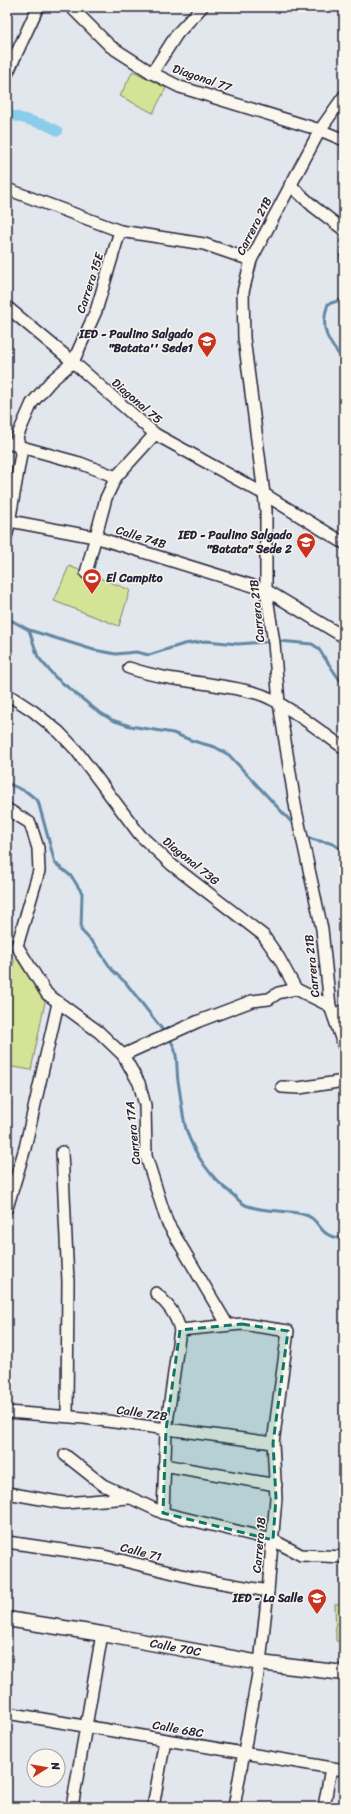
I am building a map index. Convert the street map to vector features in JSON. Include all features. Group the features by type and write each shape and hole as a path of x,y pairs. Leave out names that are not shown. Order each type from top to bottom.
{"street":[{"path":"7,74 38,7"},
{"name":"Diagonal 77","path":"70,7 110,46 152,74 180,87 320,130 344,140"},
{"path":"152,74 177,34 202,7"},
{"name":"Carrera 21B","path":"344,96 320,130 250,260 243,292 244,338 264,494 267,530 266,590 273,639 279,703 296,810 322,929 331,1010 344,1047"},
{"path":"290,185 314,207 344,230"},
{"path":"7,189 120,231 204,244 250,260"},
{"name":"Carrera 15E","path":"7,534 21,454 12,445 32,403 51,381 73,362 96,311 120,231"},
{"name":"Diagonal 75","path":"7,307 73,362 155,434 264,494 344,543"},
{"path":"86,573 106,498 116,476 155,434"},
{"path":"12,445 80,463 116,476"},
{"name":"Calle 74B","path":"10,521 95,536 266,590 344,637"},
{"path":"129,668 147,674 256,693 279,703 344,748"},
{"name":"Diagonal 73G","path":"7,694 59,732 76,750 140,834 167,861 263,935 279,958 296,989"},
{"path":"7,809 30,823 38,848 39,870 12,946"},
{"name":"Carrera 17A","path":"12,946 47,994 99,1032 123,1055 140,1083 145,1105 146,1156 167,1222 227,1324"},
{"path":"123,1055 199,1021 252,1001 270,999 278,993 296,989 331,1010 344,1011"},
{"path":"7,1208 25,1148 58,1003"},
{"path":"282,1088 299,1088 344,1081"},
{"path":"62,1152 68,1281 67,1416"},
{"path":"156,1293 171,1308 177,1318 180,1330 166,1430 164,1513"},
{"path":"180,1330 227,1324"},
{"name":"Carrera 18","path":"227,1324 242,1324 288,1331 273,1443 276,1485 273,1540 260,1663 234,1807"},
{"name":"Calle 72B","path":"7,1412 67,1416 273,1443"},
{"path":"65,1455 103,1485 164,1513 273,1540 300,1555 344,1557"},
{"path":"164,1465 276,1485"},
{"path":"7,1493 64,1503 129,1498"},
{"name":"Calle 71","path":"7,1542 104,1556 194,1578 268,1591"},
{"name":"Calle 70C","path":"7,1619 102,1634 260,1663 344,1672"},
{"path":"72,1807 102,1634"},
{"name":"Calle 68C","path":"7,1713 344,1770"},
{"path":"153,1807 165,1740"},
{"path":"324,1807 331,1768"}],"highlighted area":[{"path":"242,1324 288,1331 273,1443 276,1498 273,1540 163,1513 166,1430 180,1330"}],"green space":[{"path":"133,71 166,88 153,113 120,96"},
{"name":"El Campito","path":"69,566 130,590 119,626 54,601"},
{"path":"15,958 45,1002 31,1070 7,1066 7,985"},
{"path":"335,1604 344,1604 344,1641 336,1641"}],"waterway":[{"path":"7,114 46,125 58,131"},
{"path":"344,244 340,253 344,274"},
{"path":"344,299 328,304 324,320 327,335 333,347 344,360"},
{"path":"7,618 29,630 94,650 116,654 136,652 149,655 184,644 206,641 238,644 279,641 312,644 318,648 344,684"},
{"path":"29,630 38,657 55,677 96,710 112,720 130,726 173,733 193,741 215,747 229,755 296,827"},
{"path":"7,783 27,792 38,801 55,863 72,877 82,893 81,930 96,946 112,970 126,983 165,1033"},
{"path":"305,835 315,840 334,845 344,854"},
{"path":"168,1037 174,1047 183,1117 186,1129 198,1156 210,1173 246,1205 255,1208 309,1216 328,1235 335,1238 344,1239"}],"place":[{"name":"IED - Paulino Salgado \"Batata'' Sede1","path":"207,358"},
{"name":"IED - Paulino Salgado \"Batata\" Sede 2","path":"306,559"},
{"name":"El Campito","path":"92,595"},
{"name":"IED - La Salle","path":"317,1615"}]}
